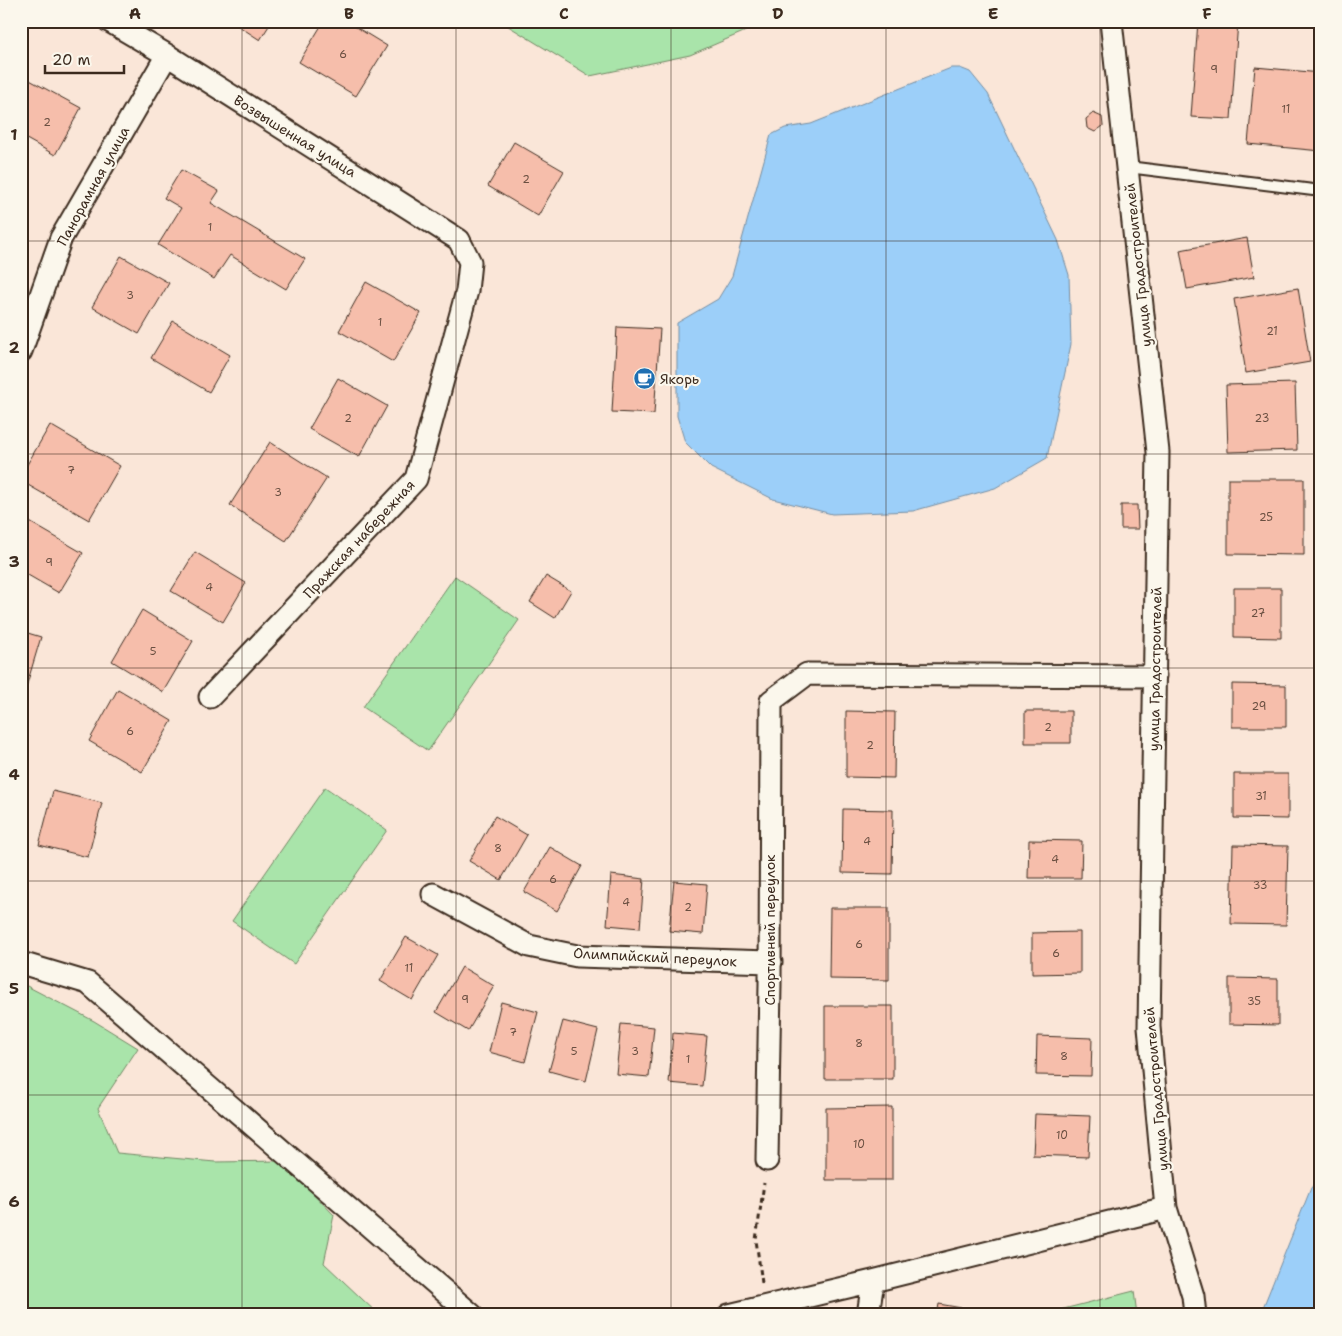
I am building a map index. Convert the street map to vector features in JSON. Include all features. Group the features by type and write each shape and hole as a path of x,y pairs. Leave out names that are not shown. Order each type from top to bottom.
{"street":[{"name":"Возвышенная улица","path":"109,21 167,55 459,240 470,262"},
{"name":"улица Градостроителей","path":"1111,21 1158,452 1149,1026 1166,1208 1193,1296 1196,1315"},
{"name":"Панорамная улица","path":"21,351 61,238 167,55"},
{"name":"Пражская набережная","path":"210,697 416,479 468,291 470,262"},
{"name":"Спортивный переулок","path":"767,1160 771,962 771,701 807,674 1154,676"},
{"name":"Олимпийский переулок","path":"433,894 529,946 577,956 771,962"},
{"path":"21,963 88,984 472,1315"},
{"path":"728,1315 1166,1208"},
{"path":"868,1315 873,1281"}],"lane":[{"path":"1128,167 1313,190"}],"path":[{"path":"765,1306 756,1240 767,1160"}],"green space":[{"path":"500,21 769,21 690,55 590,76"},
{"path":"455,576 519,620 428,751 363,707"},
{"path":"325,787 387,830 294,964 232,921"},
{"path":"21,983 94,1021 138,1048 98,1108 117,1153 215,1162 282,1161 334,1215 324,1263 379,1315 21,1315"},
{"path":"1134,1291 1137,1315 1040,1315"}],"water":[{"path":"951,68 960,68 970,72 988,94 1058,240 1069,275 1071,344 1047,458 995,488 913,511 832,514 773,499 711,468 685,442 677,416 677,323 718,299 732,276 771,135 785,128 811,124"},
{"path":"1321,1176 1321,1315 1260,1315 1311,1188"}],"building":[{"path":"231,21 272,21 260,40"},
{"path":"324,21 346,21 387,46 356,96 299,62"},
{"path":"1198,21 1238,21 1231,119 1191,117"},
{"path":"1255,67 1321,73 1321,151 1248,144"},
{"path":"24,77 81,108 55,155 21,136 21,81"},
{"path":"1093,113 1102,117 1103,126 1095,132 1087,128 1086,119"},
{"path":"514,142 564,171 538,216 488,186"},
{"path":"181,170 219,191 211,203 305,259 286,289 230,255 214,279 158,245 181,208 164,198"},
{"path":"1247,238 1254,277 1187,289 1180,250"},
{"path":"121,256 169,283 139,334 92,307"},
{"path":"366,282 421,313 393,362 339,331"},
{"path":"1298,288 1310,362 1246,373 1234,299"},
{"path":"173,321 230,355 209,392 151,358"},
{"path":"617,327 660,329 654,414 612,412"},
{"path":"338,378 387,406 359,457 309,429"},
{"path":"1295,383 1297,450 1228,452 1226,385"},
{"path":"50,425 120,466 89,520 21,481 21,475"},
{"path":"270,442 327,478 286,541 230,505"},
{"path":"1228,479 1304,479 1304,555 1228,554"},
{"path":"1121,505 1137,505 1138,529 1121,529"},
{"path":"21,517 83,553 59,593 21,571"},
{"path":"195,552 246,583 223,622 171,591"},
{"path":"546,576 571,591 555,618 530,602"},
{"path":"1234,588 1281,588 1281,638 1234,637"},
{"path":"142,610 193,641 163,692 112,661"},
{"path":"21,631 41,637 21,704"},
{"path":"1232,684 1286,685 1286,727 1232,727"},
{"path":"118,689 172,721 142,772 89,741"},
{"path":"846,711 895,712 894,778 846,777"},
{"path":"1025,711 1071,711 1071,743 1025,743"},
{"path":"1234,774 1288,774 1288,819 1234,818"},
{"path":"53,791 102,803 88,857 39,845"},
{"path":"843,809 893,810 892,874 842,873"},
{"path":"495,816 527,835 501,880 469,861"},
{"path":"1029,840 1082,841 1081,878 1028,878"},
{"path":"1233,845 1288,846 1286,925 1231,924"},
{"path":"550,847 582,866 557,911 524,892"},
{"path":"611,875 644,879 640,928 607,925"},
{"path":"674,881 707,884 703,934 669,931"},
{"path":"830,908 889,908 889,980 829,979"},
{"path":"1080,932 1080,973 1032,974 1032,933"},
{"path":"406,937 438,955 412,1000 380,981"},
{"path":"462,967 494,986 468,1031 436,1012"},
{"path":"1229,978 1278,979 1278,1025 1229,1024"},
{"path":"501,1002 538,1012 525,1062 489,1052"},
{"path":"825,1006 893,1006 893,1079 825,1079"},
{"path":"563,1021 598,1030 586,1081 549,1071"},
{"path":"621,1024 654,1027 649,1077 616,1074"},
{"path":"673,1033 707,1036 702,1086 669,1083"},
{"path":"1037,1036 1092,1038 1091,1076 1036,1075"},
{"path":"892,1107 892,1180 826,1180 826,1108"},
{"path":"1035,1114 1090,1116 1088,1157 1033,1155"},
{"path":"939,1304 1001,1315 937,1315"}],"place":[{"name":"Якорь","path":"644,379"}]}
